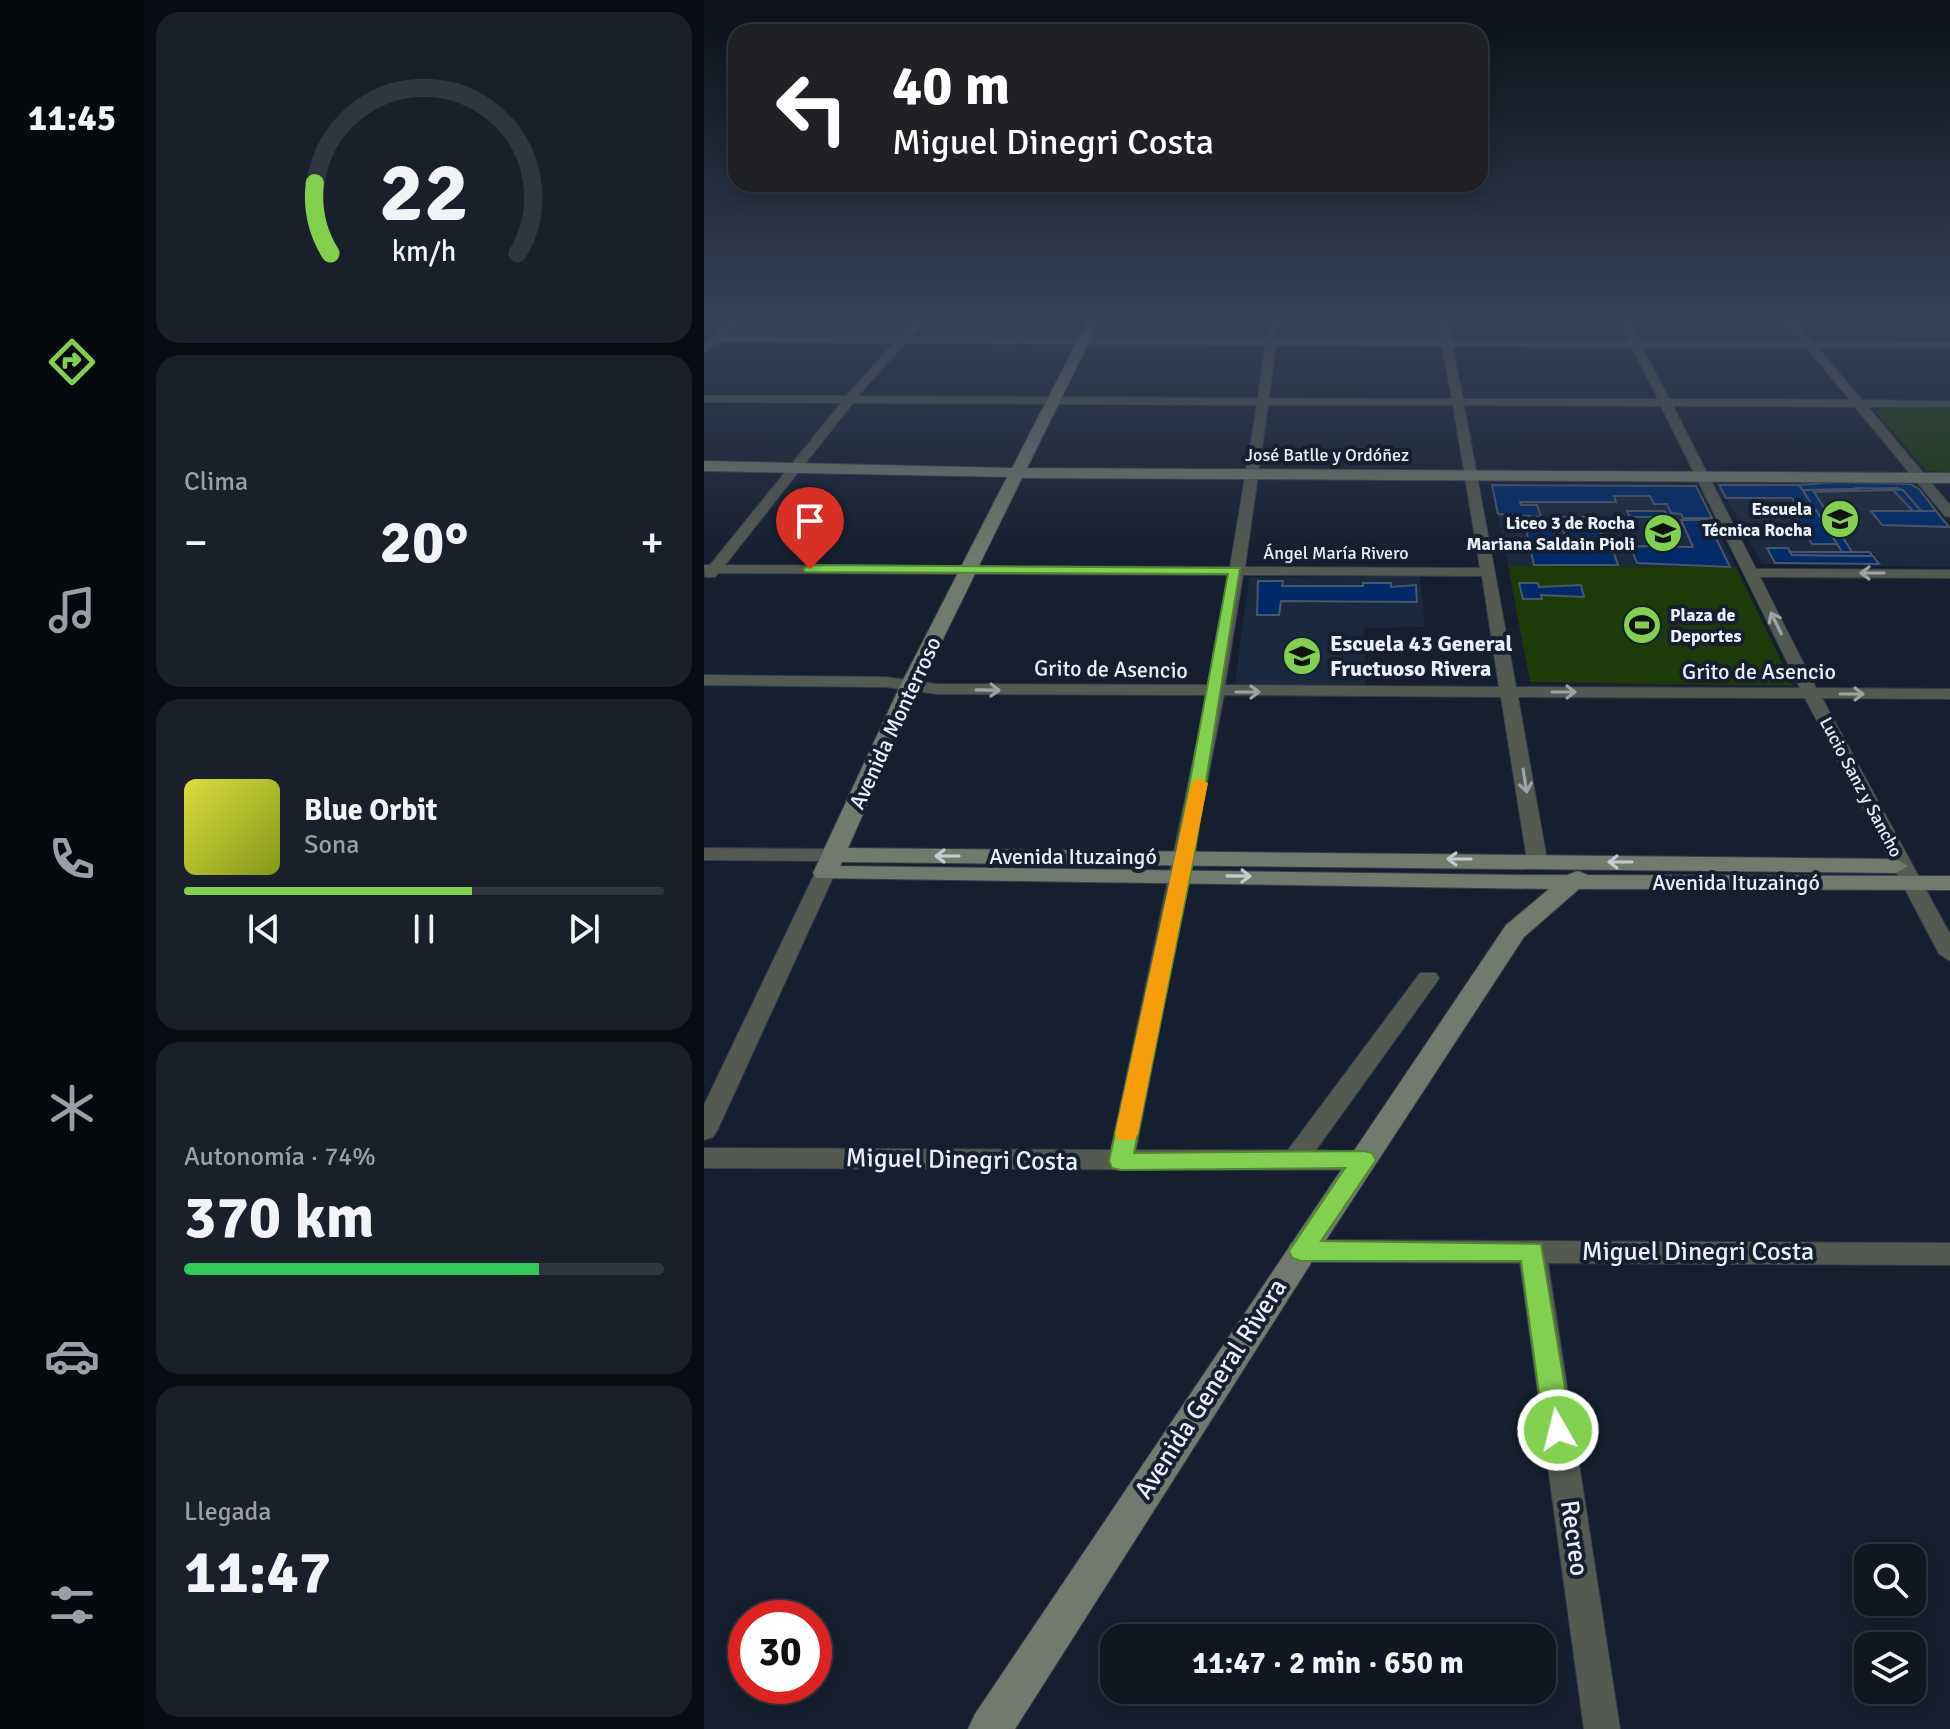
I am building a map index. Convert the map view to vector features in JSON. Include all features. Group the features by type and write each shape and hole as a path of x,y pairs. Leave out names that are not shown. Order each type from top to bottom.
{"street":[{"path":"704,399 1950,404"},
{"path":"707,573 850,399"},
{"name":"Lucio Sanz y Sancho","path":"1664,399 1811,694 1950,954"},
{"path":"1853,399 1950,513"},
{"path":"1121,1161 1216,692 1264,400"},
{"name":"Avenida Monterroso","path":"704,1131 910,686 1055,401"},
{"path":"1457,401 1537,860 1524,870 1522,882"},
{"name":"José Batlle y Ordóñez","path":"704,466 1018,473 1950,478"},
{"name":"Ángel María Rivero","path":"707,573 969,569 1488,572"},
{"path":"1751,573 1950,574"},
{"name":"Grito de Asencio","path":"704,680 937,689 1950,694"},
{"path":"704,697 728,681"},
{"name":"Avenida Ituzaingó","path":"704,854 829,864 1182,866 1537,860 1572,872"},
{"name":"Avenida Ituzaingó","path":"1182,866 1522,882 1572,872 1908,874 1950,866"},
{"name":"Avenida General Rivera","path":"990,1729 1301,1251 1515,931 1572,872"},
{"name":"Avenida Ituzaingó","path":"1908,874 1950,883"},
{"name":"Avenida General Rivera","path":"1515,931 1522,882"},
{"path":"1296,1159 1428,978"},
{"name":"Miguel Dinegri Costa","path":"704,1158 1364,1160"},
{"name":"Miguel Dinegri Costa","path":"1301,1251 1950,1254"},
{"name":"Recreo","path":"1532,1251 1602,1729"}],"shaded area":[{"name":"Escuela Técnica Rocha","path":"1894,482 1919,489 1950,528 1950,567 1762,564 1718,483"},
{"path":"1492,485 1696,486 1736,567 1508,566"},
{"name":"Escuela 43 General Fructuoso Rivera","path":"1249,577 1420,577 1425,627 1364,628 1365,685 1235,684"}],"green space":[{"path":"1883,407 1950,408 1950,473 1926,470 1875,411"},
{"name":"Plaza de Deportes","path":"1508,566 1736,567 1793,686 1530,682"}],"building":[{"path":"1836,482 1910,484 1919,489 1936,511 1921,511 1903,490 1897,488 1803,490 1799,485"},
{"path":"1492,485 1696,486 1712,518 1683,518 1681,514 1671,513 1667,504 1654,504 1650,496 1614,496 1616,502 1520,502 1521,505 1537,505 1541,517 1498,514"},
{"path":"1719,485 1799,485 1811,503 1795,503 1792,498 1726,498"},
{"path":"1857,488 1903,490 1921,511 1913,511 1893,490 1814,492 1852,552 1842,552 1816,510 1792,511 1789,505 1812,505 1803,490 1859,490"},
{"path":"1816,510 1837,544 1812,544 1792,511"},
{"path":"1627,511 1665,511 1668,517 1630,517"},
{"path":"1871,511 1936,511 1949,527 1882,525"},
{"path":"1559,517 1595,517 1604,542 1567,542"},
{"path":"1681,520 1707,520 1730,567 1637,563 1630,546 1693,547"},
{"path":"1525,523 1552,523 1557,543 1529,543"},
{"path":"1530,548 1612,548 1618,565 1534,565"},
{"path":"1767,548 1788,548 1792,555 1873,556 1879,564 1775,563"},
{"path":"1790,552 1870,552 1872,556 1792,555"},
{"path":"1258,581 1283,581 1282,586 1416,585 1417,602 1281,601 1279,615 1257,615"},
{"path":"1519,583 1538,583 1539,587 1581,585 1584,597 1541,595 1542,599 1523,599"}],"slow traffic":[{"path":"1126,1134 1199,783"}],"place":[{"name":"Escuela Técnica Rocha","path":"1840,519"},
{"name":"Liceo 3 de Rocha Mariana Saldain Pioli","path":"1663,533"},
{"name":"Plaza de Deportes","path":"1642,625"},
{"name":"Escuela 43 General Fructuoso Rivera","path":"1302,656"}],"route":[{"path":"810,569 1235,570 1185,857 1121,1161 1364,1160 1301,1251 1532,1251 1558,1430"}]}
